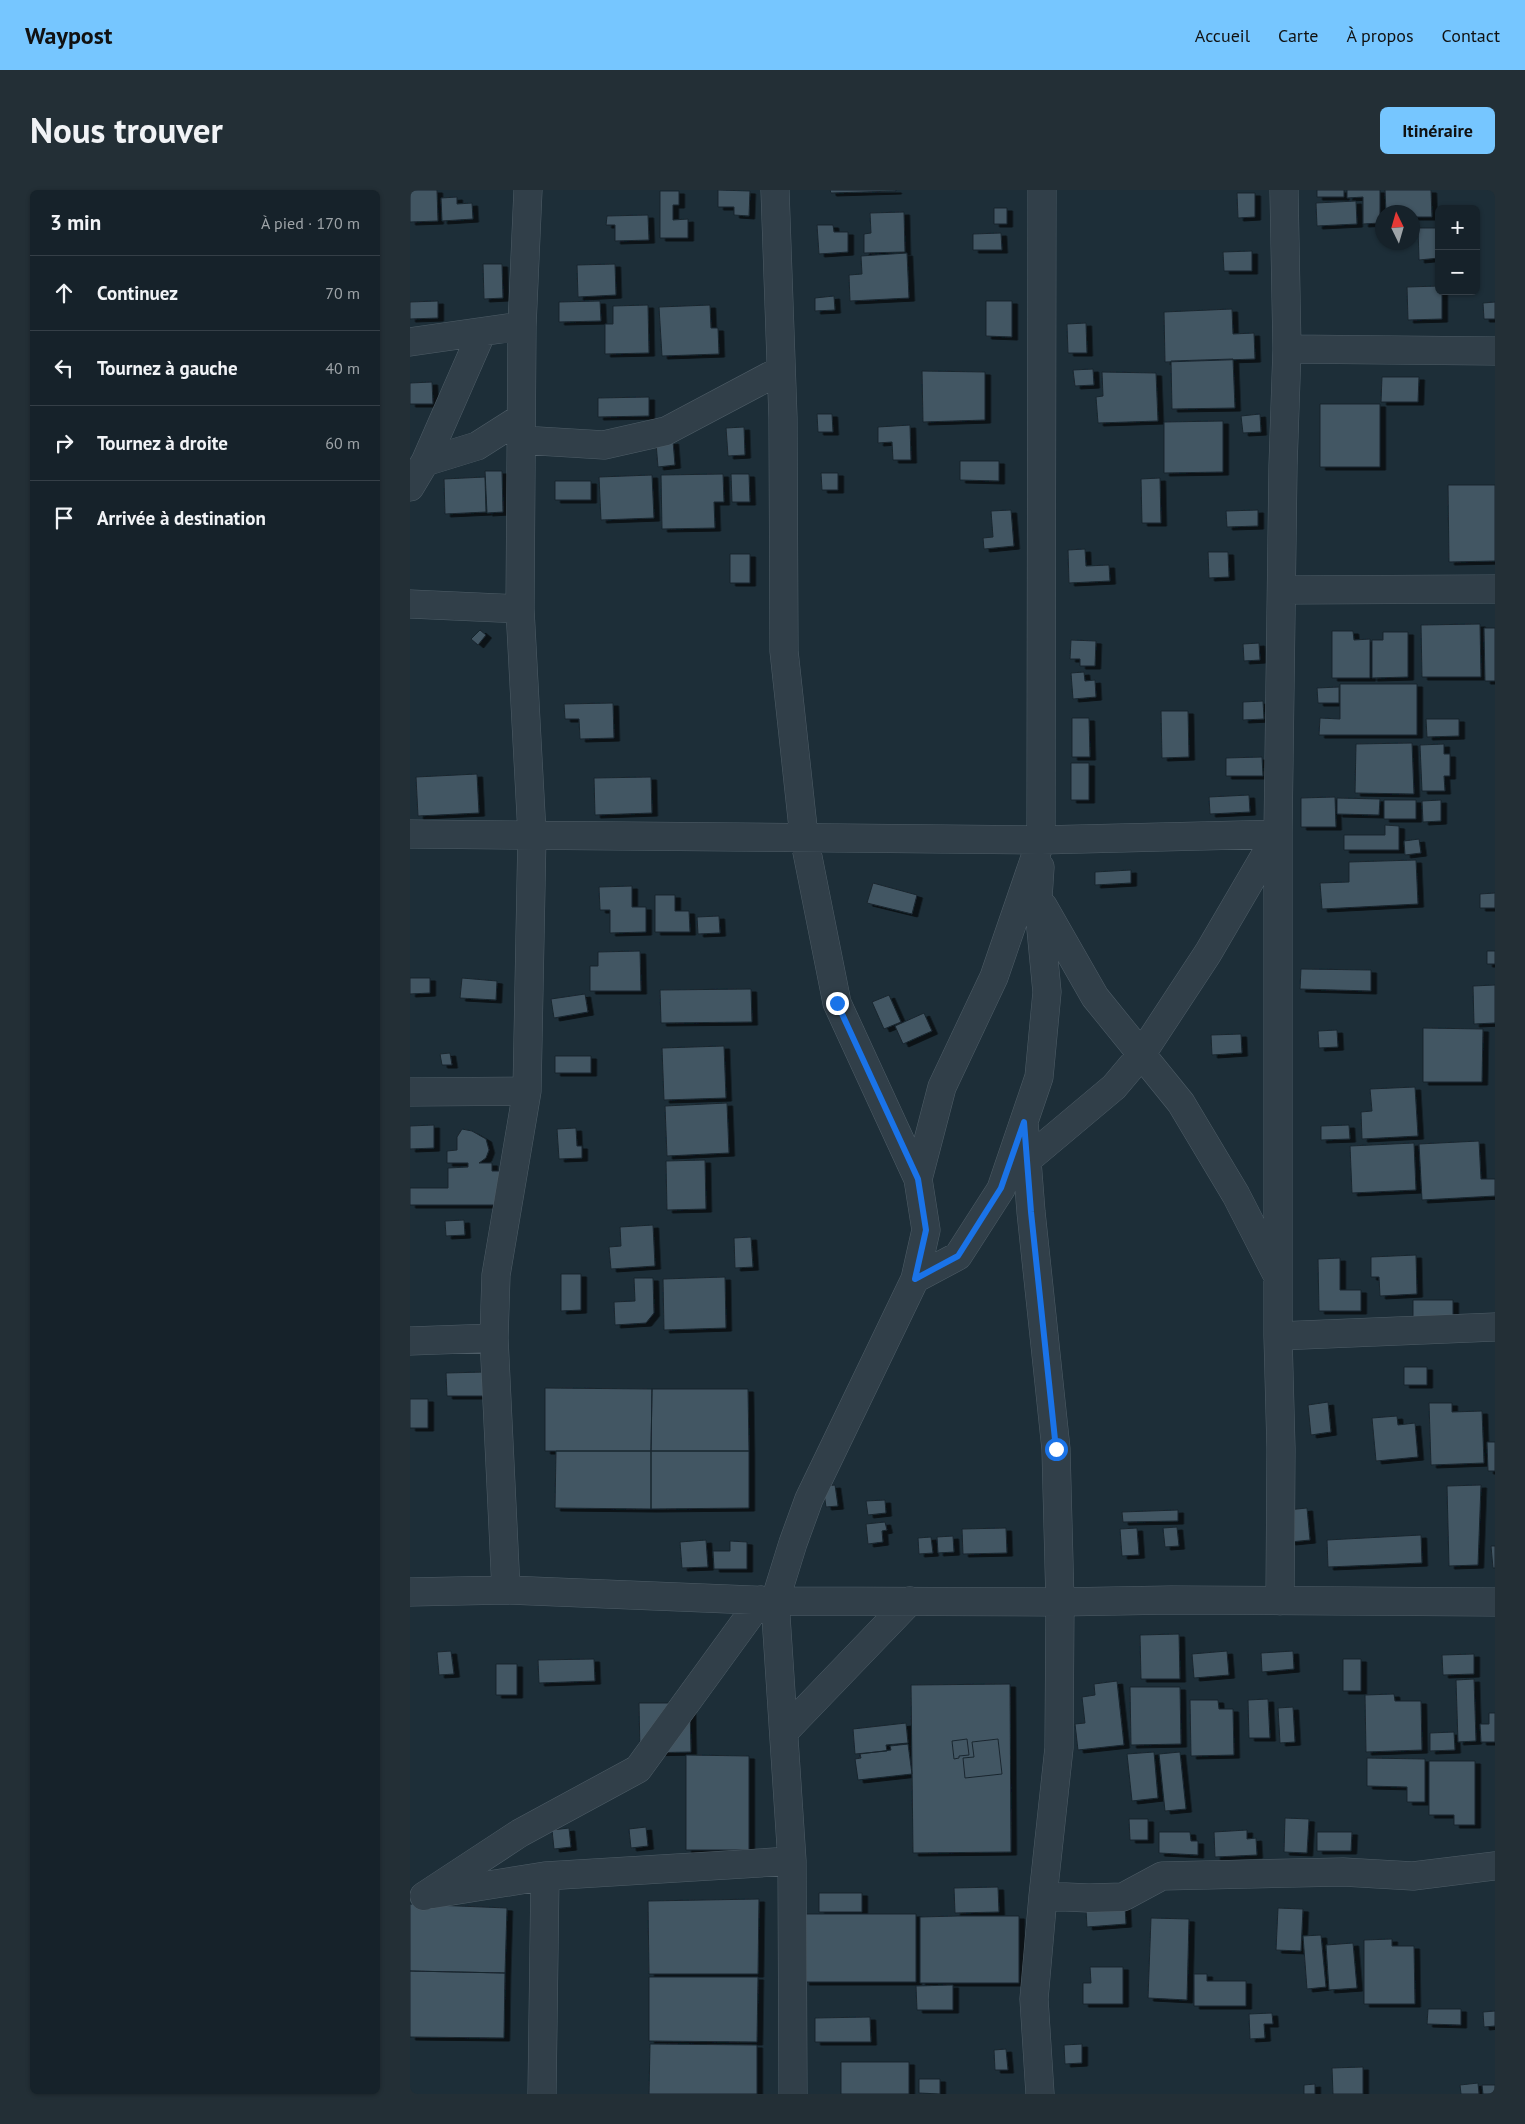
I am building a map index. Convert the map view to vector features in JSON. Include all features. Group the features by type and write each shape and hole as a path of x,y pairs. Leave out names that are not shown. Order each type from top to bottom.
{"street":[{"path":"506,1590 494,1338 496,1274 527,1091 532,834 520,609 522,326 528,190"},
{"path":"417,1897 520,1834 638,1769 768,1600 809,1499 915,1279 926,1230 918,1179 837,1003 804,837 784,651 781,370 775,190"},
{"path":"915,1279 958,1256 1001,1188 1039,1077 1047,992 1038,898 1041,840 1042,190"},
{"path":"1280,1601 1278,834 1287,350 1284,190"},
{"path":"410,342 522,326"},
{"path":"410,487 425,462 482,332"},
{"path":"1287,350 1495,350"},
{"path":"425,462 477,446 521,429 604,445 666,431 781,370"},
{"path":"1282,590 1495,590"},
{"path":"413,599 520,609"},
{"path":"410,834 1041,840 1278,834"},
{"path":"1026,1160 1114,1087 1141,1055 1208,953 1278,834"},
{"path":"918,1179 942,1087 994,977 1041,840"},
{"path":"1038,898 1094,997 1181,1104 1236,1196 1278,1277"},
{"path":"410,1092 527,1091"},
{"path":"1024,1122 1026,1160 1056,1449 1060,1602 1059,1748 1042,1896 1034,1999 1040,2094"},
{"path":"1278,1336 1495,1327"},
{"path":"410,1341 494,1338"},
{"path":"410,1592 506,1590 768,1600 1495,1602"},
{"path":"768,1600 784,1732 792,1861 794,2094"},
{"path":"784,1732 910,1601"},
{"path":"417,1897 545,1876 792,1861"},
{"path":"1042,1896 1123,1897 1162,1876 1343,1872 1413,1876 1495,1866"},
{"path":"542,2094 545,1876"}],"building":[{"path":"410,190 437,190 438,221 410,222"},
{"path":"718,190 750,191 749,216 734,215 734,207 718,207"},
{"path":"830,190 896,190 896,191 831,193"},
{"path":"1317,190 1344,190 1344,197 1317,197"},
{"path":"1347,190 1380,190 1380,205 1375,205 1375,223 1363,224 1363,197 1347,198"},
{"path":"1385,190 1431,190 1432,217 1420,217 1420,205 1386,205"},
{"path":"660,191 679,191 679,205 673,205 673,220 688,219 688,238 660,238"},
{"path":"1237,193 1255,193 1255,217 1238,218"},
{"path":"457,197 457,204 472,203 473,219 442,221 441,198"},
{"path":"1356,201 1357,224 1317,226 1316,203"},
{"path":"994,208 1007,208 1007,224 994,224"},
{"path":"904,212 905,252 864,253 864,234 871,233 870,213"},
{"path":"648,215 649,240 615,241 615,225 606,225 607,216"},
{"path":"817,225 833,225 834,232 848,232 848,252 819,254"},
{"path":"1420,228 1435,228 1435,258 1419,260"},
{"path":"1001,233 1002,250 973,250 973,234"},
{"path":"1252,251 1252,271 1224,271 1223,252"},
{"path":"907,253 909,298 850,301 849,275 862,274 861,256"},
{"path":"483,264 502,264 503,298 484,299"},
{"path":"615,264 616,295 578,297 577,265"},
{"path":"1435,286 1435,295 1442,295 1442,319 1408,320 1407,287"},
{"path":"834,296 835,310 815,311 815,298"},
{"path":"438,301 438,318 410,319 410,302"},
{"path":"600,301 601,321 559,322 559,302"},
{"path":"986,301 1012,301 1012,337 986,336"},
{"path":"1495,302 1495,319 1484,319 1483,303"},
{"path":"648,305 649,353 605,354 605,324 613,324 613,306"},
{"path":"710,305 711,328 718,328 719,354 662,356 659,307"},
{"path":"1232,309 1233,334 1254,333 1255,359 1165,362 1164,312"},
{"path":"1086,323 1087,353 1068,353 1067,324"},
{"path":"1233,359 1235,408 1172,409 1171,361"},
{"path":"1093,369 1094,385 1075,386 1073,370"},
{"path":"922,371 985,372 985,420 923,422"},
{"path":"1102,372 1156,373 1158,421 1098,423 1096,397 1103,396"},
{"path":"1382,377 1419,377 1418,402 1381,402"},
{"path":"432,382 433,404 410,404 410,383"},
{"path":"649,397 649,416 598,417 598,398"},
{"path":"1320,404 1380,404 1380,467 1320,467"},
{"path":"817,414 832,414 833,432 818,432"},
{"path":"1260,414 1261,432 1243,433 1241,416"},
{"path":"1223,421 1223,472 1164,473 1164,422"},
{"path":"910,425 911,460 893,460 892,442 878,443 878,427"},
{"path":"744,427 745,455 728,456 726,428"},
{"path":"673,441 675,465 658,467 656,443"},
{"path":"960,461 999,461 999,481 960,480"},
{"path":"485,471 502,471 503,512 487,513"},
{"path":"821,473 838,473 838,490 822,490"},
{"path":"723,474 724,502 714,502 715,528 662,529 661,475"},
{"path":"731,474 749,474 750,502 732,502"},
{"path":"652,475 654,518 601,520 599,477"},
{"path":"485,477 486,512 445,514 444,479"},
{"path":"1160,478 1161,523 1142,523 1141,479"},
{"path":"555,481 591,481 591,500 555,500"},
{"path":"1448,485 1495,485 1495,561 1449,562"},
{"path":"1011,510 1014,546 984,549 983,538 993,537 991,511"},
{"path":"1258,510 1258,526 1227,527 1226,511"},
{"path":"1085,549 1086,566 1109,565 1110,581 1069,583 1068,550"},
{"path":"1208,552 1228,552 1229,577 1209,578"},
{"path":"730,554 750,554 750,583 730,583"},
{"path":"1480,624 1481,677 1422,677 1421,625"},
{"path":"1484,628 1495,628 1495,681 1485,681"},
{"path":"480,630 486,635 478,645 471,639"},
{"path":"1332,631 1353,631 1354,640 1370,639 1370,678 1332,678"},
{"path":"1383,632 1408,632 1408,677 1372,678 1372,640 1383,640"},
{"path":"1071,640 1096,641 1095,666 1080,666 1080,659 1070,659"},
{"path":"1259,643 1260,660 1244,661 1243,644"},
{"path":"1084,672 1085,681 1095,680 1096,697 1073,699 1071,673"},
{"path":"1340,684 1417,684 1417,735 1319,735 1320,718 1340,719"},
{"path":"1339,687 1339,703 1318,703 1317,688"},
{"path":"1263,701 1264,719 1243,720 1243,702"},
{"path":"613,703 614,738 580,739 579,719 565,719 564,704"},
{"path":"1161,711 1188,711 1189,757 1162,758"},
{"path":"1072,718 1089,718 1090,757 1072,757"},
{"path":"1426,719 1459,719 1459,736 1427,737"},
{"path":"1412,743 1414,794 1355,793 1356,744"},
{"path":"1444,744 1444,754 1450,754 1450,776 1444,776 1445,791 1422,791 1420,745"},
{"path":"1262,757 1263,776 1226,776 1226,758"},
{"path":"1071,763 1089,763 1089,800 1071,800"},
{"path":"477,774 479,813 418,816 416,777"},
{"path":"651,777 652,813 595,815 594,778"},
{"path":"1249,795 1250,812 1210,814 1209,797"},
{"path":"1335,797 1336,827 1301,827 1301,798"},
{"path":"1337,798 1380,799 1379,815 1337,814"},
{"path":"1384,800 1416,800 1416,819 1384,819"},
{"path":"1441,800 1441,821 1423,822 1422,801"},
{"path":"1385,825 1399,826 1399,850 1344,850 1344,835 1385,835"},
{"path":"1419,839 1421,853 1405,855 1404,841"},
{"path":"1416,860 1418,904 1322,909 1320,883 1349,882 1349,862"},
{"path":"1131,870 1131,883 1095,885 1095,872"},
{"path":"873,883 917,895 912,914 867,903"},
{"path":"632,886 632,907 646,907 646,932 610,933 610,910 600,910 599,887"},
{"path":"1495,893 1495,908 1480,908 1480,894"},
{"path":"655,895 675,895 675,911 689,911 690,932 655,932"},
{"path":"719,916 720,933 698,934 697,917"},
{"path":"640,951 641,991 590,991 590,966 598,966 598,952"},
{"path":"1487,951 1495,951 1495,964 1487,964"},
{"path":"1301,969 1371,970 1371,991 1300,989"},
{"path":"410,978 430,978 430,993 410,994"},
{"path":"462,978 497,981 496,1000 460,998"},
{"path":"1495,985 1495,1023 1474,1024 1473,986"},
{"path":"751,989 752,1022 661,1023 660,990"},
{"path":"585,994 588,1012 554,1018 551,999"},
{"path":"889,995 901,1022 884,1029 872,1002"},
{"path":"924,1013 932,1031 903,1044 895,1026"},
{"path":"1423,1028 1483,1029 1482,1082 1423,1082"},
{"path":"1337,1030 1338,1047 1319,1048 1318,1031"},
{"path":"1241,1034 1242,1053 1212,1055 1211,1035"},
{"path":"724,1046 726,1098 664,1100 662,1048"},
{"path":"450,1053 452,1065 442,1065 440,1054"},
{"path":"555,1056 591,1056 591,1073 555,1073"},
{"path":"1415,1087 1418,1136 1362,1139 1361,1112 1372,1111 1370,1089"},
{"path":"727,1103 729,1153 667,1156 665,1106"},
{"path":"434,1125 434,1148 410,1149 410,1126"},
{"path":"1349,1125 1350,1139 1321,1140 1321,1126"},
{"path":"576,1128 577,1146 582,1146 582,1158 559,1159 557,1129"},
{"path":"462,1129 472,1131 486,1139 489,1150 486,1158 479,1163 492,1163 492,1171 502,1171 502,1205 410,1205 410,1188 448,1188 448,1168 468,1167 468,1163 447,1163 447,1151 457,1150 457,1137"},
{"path":"1479,1141 1481,1179 1495,1179 1495,1196 1422,1200 1419,1144"},
{"path":"1414,1143 1416,1190 1352,1193 1350,1146"},
{"path":"705,1160 706,1209 667,1210 666,1161"},
{"path":"464,1220 465,1235 446,1236 445,1221"},
{"path":"653,1225 655,1266 611,1269 609,1247 621,1246 620,1227"},
{"path":"751,1237 753,1267 735,1268 734,1238"},
{"path":"1416,1255 1417,1294 1380,1296 1379,1277 1371,1277 1371,1257"},
{"path":"1340,1258 1340,1290 1361,1290 1361,1311 1319,1311 1318,1259"},
{"path":"561,1274 581,1274 581,1310 561,1311"},
{"path":"725,1277 726,1328 664,1330 663,1279"},
{"path":"634,1278 653,1278 654,1313 646,1323 615,1325 614,1302 635,1301"},
{"path":"1413,1300 1453,1300 1453,1321 1413,1322"},
{"path":"1404,1367 1427,1367 1427,1385 1404,1385"},
{"path":"485,1372 485,1396 447,1396 446,1373"},
{"path":"545,1388 652,1389 651,1451 545,1451"},
{"path":"652,1389 748,1389 749,1451 651,1451"},
{"path":"410,1399 428,1399 428,1428 410,1428"},
{"path":"1328,1402 1331,1432 1311,1435 1308,1405"},
{"path":"1429,1403 1452,1403 1452,1412 1482,1411 1484,1463 1431,1465"},
{"path":"1397,1416 1398,1425 1415,1423 1418,1457 1376,1461 1372,1418"},
{"path":"1487,1442 1495,1442 1495,1471 1488,1471"},
{"path":"556,1451 651,1451 651,1509 555,1508"},
{"path":"651,1451 749,1451 749,1508 651,1509"},
{"path":"835,1485 838,1506 826,1507 823,1486"},
{"path":"1481,1485 1478,1565 1449,1566 1447,1486"},
{"path":"885,1500 886,1513 868,1515 866,1501"},
{"path":"1307,1508 1310,1540 1290,1542 1287,1510"},
{"path":"1178,1510 1178,1521 1123,1522 1122,1512"},
{"path":"885,1522 887,1530 882,1531 883,1542 868,1544 866,1524"},
{"path":"1177,1527 1179,1546 1165,1547 1163,1528"},
{"path":"1006,1528 1007,1553 963,1554 962,1529"},
{"path":"1137,1528 1139,1555 1122,1556 1120,1529"},
{"path":"1421,1535 1422,1563 1328,1567 1327,1540"},
{"path":"953,1536 954,1552 938,1553 937,1537"},
{"path":"931,1537 933,1553 919,1554 918,1538"},
{"path":"706,1540 708,1567 682,1568 680,1542"},
{"path":"730,1541 747,1542 747,1569 714,1569 713,1551 730,1551"},
{"path":"1491,1546 1495,1546 1495,1568 1493,1568"},
{"path":"1179,1634 1180,1679 1141,1679 1140,1635"},
{"path":"451,1651 454,1674 439,1675 437,1652"},
{"path":"1227,1651 1229,1675 1194,1678 1192,1654"},
{"path":"1293,1651 1294,1669 1262,1672 1261,1653"},
{"path":"1474,1654 1474,1674 1443,1675 1442,1655"},
{"path":"594,1659 595,1681 539,1683 538,1660"},
{"path":"1343,1659 1361,1659 1361,1691 1343,1691"},
{"path":"496,1664 517,1664 517,1695 496,1695"},
{"path":"1474,1679 1476,1741 1458,1742 1456,1680"},
{"path":"1117,1681 1124,1745 1078,1750 1075,1724 1085,1723 1082,1697 1095,1695 1094,1684"},
{"path":"1010,1684 1011,1852 913,1853 911,1685"},
{"path":"1130,1687 1180,1687 1181,1744 1131,1745"},
{"path":"1394,1694 1395,1701 1421,1701 1422,1750 1366,1752 1365,1695"},
{"path":"1268,1699 1270,1738 1249,1738 1248,1700"},
{"path":"1190,1700 1218,1700 1219,1709 1233,1709 1234,1755 1191,1756"},
{"path":"639,1703 690,1703 691,1752 640,1753"},
{"path":"1293,1707 1295,1742 1280,1743 1278,1708"},
{"path":"1489,1713 1495,1713 1495,1742 1481,1742 1480,1724 1489,1724"},
{"path":"906,1723 908,1743 886,1745 887,1751 855,1754 853,1729"},
{"path":"1454,1732 1455,1750 1430,1751 1430,1733"},
{"path":"967,1739 969,1755 959,1756 959,1758 954,1759 952,1741"},
{"path":"998,1739 1002,1774 965,1778 963,1758 974,1757 972,1742"},
{"path":"908,1744 912,1774 858,1780 855,1759 861,1758 860,1754 891,1750 890,1746"},
{"path":"1154,1752 1158,1798 1132,1801 1127,1754"},
{"path":"1180,1752 1186,1809 1165,1811 1159,1754"},
{"path":"686,1755 749,1756 749,1850 686,1850"},
{"path":"1367,1758 1425,1759 1425,1802 1407,1802 1407,1787 1367,1786"},
{"path":"1429,1761 1475,1761 1475,1825 1454,1825 1454,1815 1429,1815"},
{"path":"1285,1818 1309,1819 1307,1853 1284,1852"},
{"path":"1129,1819 1148,1819 1148,1840 1130,1840"},
{"path":"646,1827 648,1846 631,1848 629,1829"},
{"path":"569,1828 571,1847 554,1849 552,1830"},
{"path":"1247,1830 1247,1839 1256,1838 1257,1855 1215,1857 1214,1832"},
{"path":"1159,1832 1190,1832 1191,1841 1198,1841 1198,1855 1159,1853"},
{"path":"1317,1832 1352,1832 1351,1851 1317,1851"},
{"path":"998,1887 999,1912 955,1913 954,1888"},
{"path":"819,1893 862,1893 862,1912 819,1912"},
{"path":"759,1899 758,1974 649,1974 648,1901"},
{"path":"410,1904 507,1908 505,1973 410,1971"},
{"path":"1125,1906 1126,1924 1087,1927 1086,1909"},
{"path":"1278,1908 1303,1909 1301,1951 1276,1950"},
{"path":"805,1914 916,1914 916,1982 804,1982"},
{"path":"1019,1916 1019,1983 920,1983 920,1917"},
{"path":"1151,1918 1189,1919 1187,2000 1148,1998"},
{"path":"1321,1935 1326,1987 1307,1989 1303,1936"},
{"path":"1392,1939 1392,1946 1414,1946 1415,2004 1364,2004 1364,1940"},
{"path":"1353,1943 1357,1988 1329,1990 1326,1945"},
{"path":"1090,1967 1123,1967 1123,2004 1083,2004 1083,1983 1091,1983"},
{"path":"410,1971 505,1973 504,2038 410,2037"},
{"path":"1194,1974 1207,1974 1207,1981 1246,1981 1246,2006 1194,2006"},
{"path":"649,1977 758,1977 757,2042 649,2041"},
{"path":"953,1985 953,2010 917,2010 916,1986"},
{"path":"1428,2009 1461,2009 1461,2025 1427,2024"},
{"path":"1495,2011 1495,2026 1484,2027 1483,2012"},
{"path":"1272,2013 1273,2024 1264,2024 1265,2038 1250,2039 1249,2014"},
{"path":"870,2017 871,2042 815,2042 815,2018"},
{"path":"650,2044 757,2045 757,2094 649,2094"},
{"path":"1082,2044 1082,2063 1065,2064 1064,2045"},
{"path":"1006,2049 1008,2070 995,2070 994,2050"},
{"path":"841,2062 909,2062 909,2094 841,2094"},
{"path":"1363,2067 1363,2094 1333,2094 1332,2068"},
{"path":"919,2079 940,2079 940,2094 919,2093"},
{"path":"1478,2083 1479,2094 1461,2094 1460,2085"},
{"path":"1315,2084 1315,2094 1304,2094 1304,2085"},
{"path":"1482,2085 1495,2085 1495,2094 1483,2094"}],"route":[{"path":"837,1003 918,1179 926,1230 915,1279 958,1256 1001,1188 1024,1122 1031,1212 1056,1449"}]}
